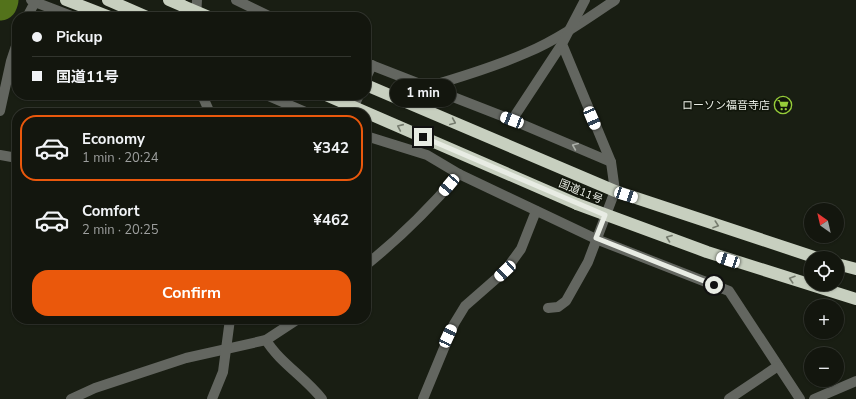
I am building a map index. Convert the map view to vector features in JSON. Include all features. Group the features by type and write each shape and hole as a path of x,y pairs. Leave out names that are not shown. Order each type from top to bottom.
{"highway":[{"path":"66,0 97,12"},
{"path":"108,0 136,12"},
{"path":"169,0 198,12"},
{"name":"国道11号","path":"371,86 614,191 804,254"},
{"name":"国道11号","path":"337,100 356,108"},
{"name":"国道11号","path":"371,115 576,204 707,252 856,299"},
{"path":"844,266 856,269"}],"street":[{"path":"196,12 197,0"},
{"path":"236,0 261,12"},
{"path":"512,120 562,44 585,0"},
{"path":"427,87 480,71 527,53 569,30 615,0"},
{"path":"29,12 34,1 62,12"},
{"path":"548,308 558,307 566,300 588,262 614,191 611,162 562,44"},
{"path":"0,111 12,58"},
{"path":"371,65 512,120 611,162"},
{"path":"278,100 296,108"},
{"path":"371,138 427,155 459,174 596,238 729,291 800,399"},
{"path":"0,155 12,157"},
{"path":"371,261 404,234 429,209 459,174"},
{"path":"423,399 454,324 465,306 505,271 521,249 536,210"},
{"path":"212,399 223,372 229,324"},
{"path":"71,399 95,388 165,365 266,340 290,324"},
{"path":"266,340 272,350 299,373 322,399"},
{"path":"729,399 778,366"},
{"path":"814,399 856,381"}],"place":[{"name":"ローソン福音寺店","path":"783,105"}],"route":[{"path":"423,137 576,204 605,215 596,238 714,285"}]}
